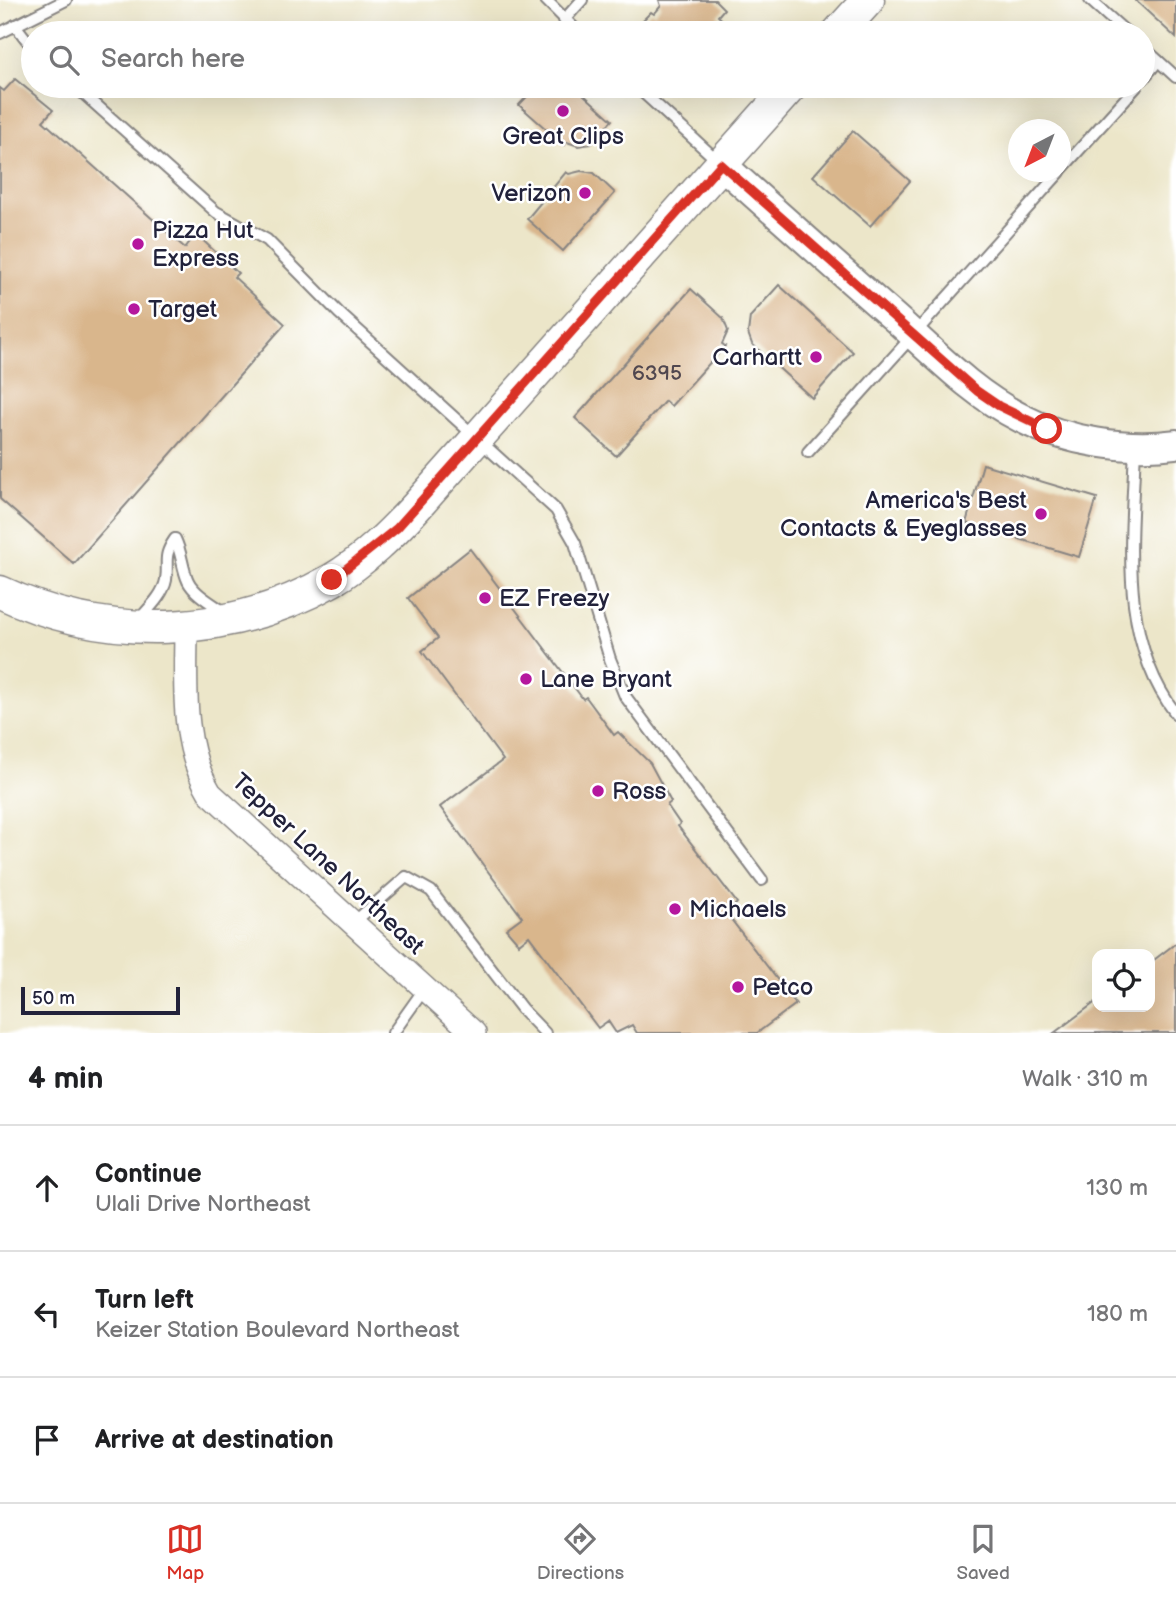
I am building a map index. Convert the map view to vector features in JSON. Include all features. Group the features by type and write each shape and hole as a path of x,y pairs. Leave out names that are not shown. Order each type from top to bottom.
{"main road":[{"path":"849,21 868,0"},
{"path":"0,592 50,613 83,621 133,627 186,627 235,620 297,597 353,565 397,528 779,98"}],"street":[{"path":"721,164 977,391 1023,419 1070,436 1135,446 1176,444"},
{"name":"Tepper Lane Northeast","path":"186,627 187,708 191,750 200,776 210,793 474,1033"}],"lane":[{"path":"23,21 66,0"},
{"path":"546,0 565,20 582,0"},
{"path":"1090,0 1114,21"},
{"path":"0,33 21,22"},
{"path":"15,25 21,33"},
{"path":"1155,58 1176,77"},
{"path":"1155,65 1158,61"},
{"path":"88,98 216,212 267,240 339,313 556,510 567,525 625,696 762,880"},
{"path":"649,98 721,164"},
{"path":"1071,159 1126,98"},
{"path":"808,453 1050,182"},
{"path":"1135,446 1131,600 1147,665 1176,714"},
{"path":"133,627 161,593 166,581 165,554 175,539 183,554 187,580 195,590 235,620"},
{"path":"353,923 406,877 431,891 522,1009 545,1033"},
{"path":"393,1033 425,988"}],"building":[{"path":"659,0 715,0 724,9 718,16 724,21 642,21 661,6"},
{"path":"1135,0 1176,0 1176,38"},
{"name":"Target","path":"15,79 21,84 21,98 38,98 53,110 43,121 185,248 196,234 238,273 234,277 285,324 74,564 0,499 0,88 4,91"},
{"path":"526,98 587,98 612,120 591,144 578,146 567,142 564,145 519,105"},
{"path":"853,131 910,181 870,226 813,176"},
{"path":"581,171 594,173 615,193 563,251 527,219 566,172 569,174"},
{"path":"779,285 853,352 812,398 752,344 748,333 750,317"},
{"path":"691,289 723,318 728,331 722,344 725,346 671,406 665,401 616,456 575,418"},
{"path":"983,464 1097,498 1079,557 966,523"},
{"path":"470,549 583,699 586,697 614,735 618,732 650,763 671,802 667,805 680,824 678,826 737,903 727,914 796,1004 757,1033 637,1033 632,1025 616,1033 608,1021 598,1028 529,936 519,944 506,929 522,917 440,807 503,760 422,651 438,638 408,598"},
{"path":"1176,943 1176,1033 1054,1033 1092,1005 1092,1012 1155,1012 1155,959"}],"place":[{"name":"Great Clips","path":"563,111"},
{"name":"Verizon","path":"585,193"},
{"name":"Pizza Hut Express","path":"138,244"},
{"name":"Target","path":"134,309"},
{"name":"Carhartt","path":"816,357"},
{"name":"America's Best Contacts & Eyeglasses","path":"1041,514"},
{"name":"EZ Freezy","path":"485,598"},
{"name":"Lane Bryant","path":"526,679"},
{"name":"Ross","path":"598,791"},
{"name":"Michaels","path":"675,909"},
{"name":"Petco","path":"738,987"}],"route":[{"path":"332,580 397,528 721,164 977,391 999,406 1047,429"}]}
